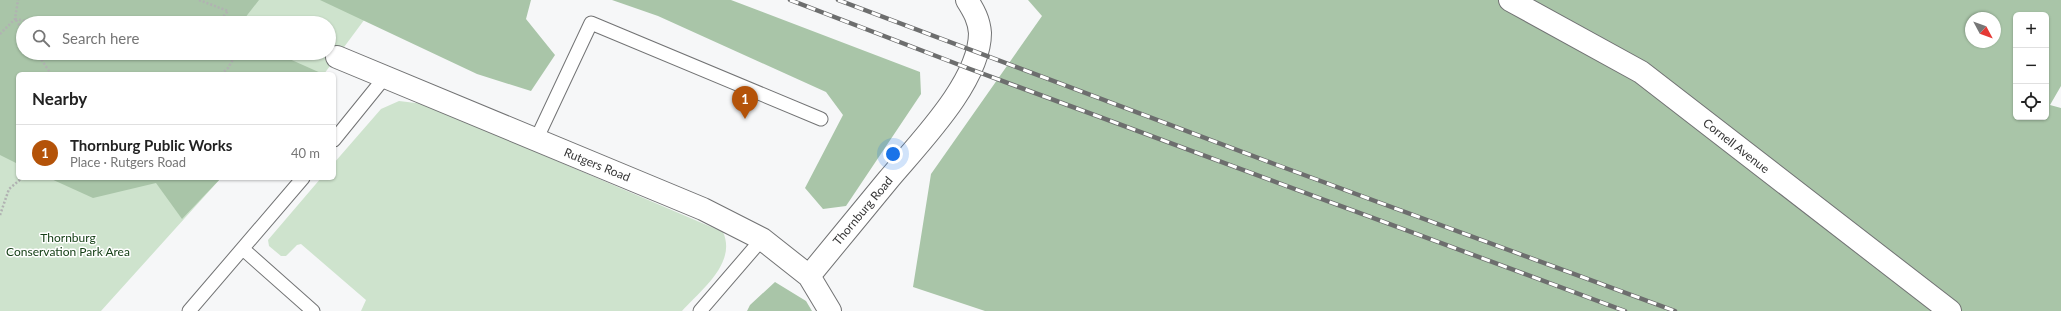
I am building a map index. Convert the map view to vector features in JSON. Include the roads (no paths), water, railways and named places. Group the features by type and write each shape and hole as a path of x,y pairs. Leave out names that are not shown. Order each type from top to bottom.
{"street":[{"name":"Thornburg Road","path":"809,276 936,123 959,91 970,69 980,34 978,17 967,0"},
{"name":"Cornell Avenue","path":"1510,0 1641,72 1950,311"},
{"name":"Rutgers Road","path":"337,57 703,209 762,240 809,276 830,311"}],"lane":[{"path":"536,140 591,23 821,119"},
{"path":"336,138 385,77"},
{"path":"190,311 301,180"},
{"path":"700,311 762,240"},
{"path":"243,249 313,311"}],"railway":[{"path":"790,0 970,69 1625,311"},
{"path":"838,0 1277,165 1675,311"}],"place":[{"name":"Thornburg Public Works","path":"745,119"}],"park label":[{"name":"Thornburg Conservation Park Area","path":"68,245"}]}
